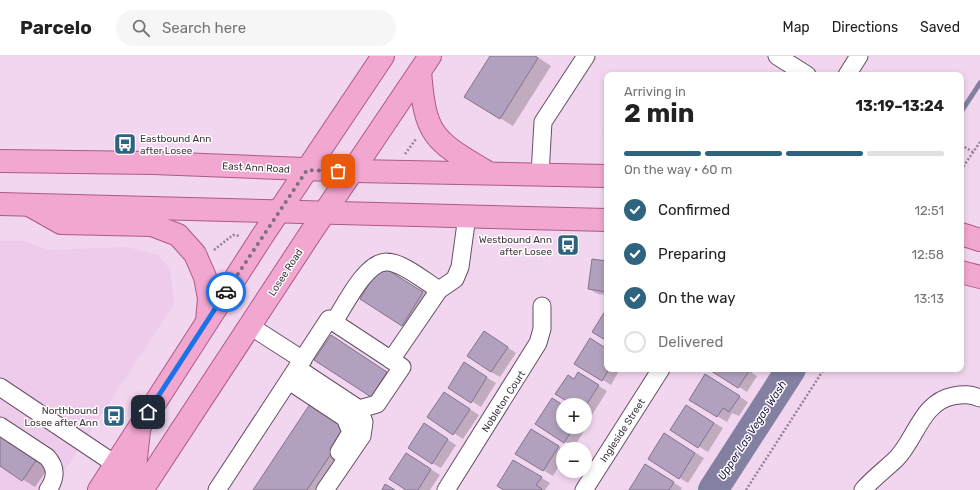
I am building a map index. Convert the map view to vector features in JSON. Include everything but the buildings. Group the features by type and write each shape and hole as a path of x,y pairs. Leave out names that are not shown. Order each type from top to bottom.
{"main road":[{"path":"99,490 207,321 383,56"},
{"path":"425,64 423,104 434,134 453,152 489,174"},
{"name":"Losee Road","path":"142,490 325,212 425,64"},
{"name":"East Ann Road","path":"0,162 153,163 307,170 604,176"},
{"path":"0,204 604,220"},
{"path":"28,204 61,223 152,225 178,235 195,254 205,277 209,298 207,321"},
{"path":"964,235 980,240"},
{"path":"964,273 980,277"},
{"path":"121,490 135,467 140,425"}],"street":[{"path":"540,174 543,122 586,56"},
{"path":"777,56 802,72"},
{"path":"849,72 859,56"},
{"path":"391,360 439,290 455,278 460,267 467,216"},
{"path":"334,322 368,269 378,263 388,262 401,266 439,290"},
{"name":"Nobleton Court","path":"446,490 538,344 542,329 542,306"},
{"path":"217,490 329,319 402,367 377,404 359,409"},
{"path":"250,326 345,418 349,424 351,432 326,473 324,490"},
{"path":"296,370 359,409 364,422 362,436 324,490"},
{"name":"Ingleside Street","path":"584,490 659,372"},
{"path":"0,387 115,464"},
{"path":"863,490 897,458 924,416 935,403 945,398 969,394 980,398"},
{"path":"0,426 47,457 53,464 55,473 53,482 48,490"}],"path":[{"path":"402,158 419,136"},
{"path":"964,166 980,142"},
{"path":"964,147 974,152"},
{"path":"212,251 233,235 242,236"},
{"path":"746,490 822,372"}],"shaded area":[{"path":"0,241 25,241 48,250 127,247 158,255 170,269 174,304 52,490 0,490"}],"waterway":[{"name":"Upper Las Vegas Wash","path":"964,107 980,83"},
{"name":"Upper Las Vegas Wash","path":"713,490 789,372"}],"way so far":[{"path":"226,292 262,235 307,170 338,171"}],"place":[{"name":"Eastbound Ann after Losee","path":"125,144"},
{"name":"Westbound Ann after Losee","path":"568,245"},
{"name":"Northbound Losee after Ann","path":"114,416"}],"route":[{"path":"148,412 226,292"}]}
